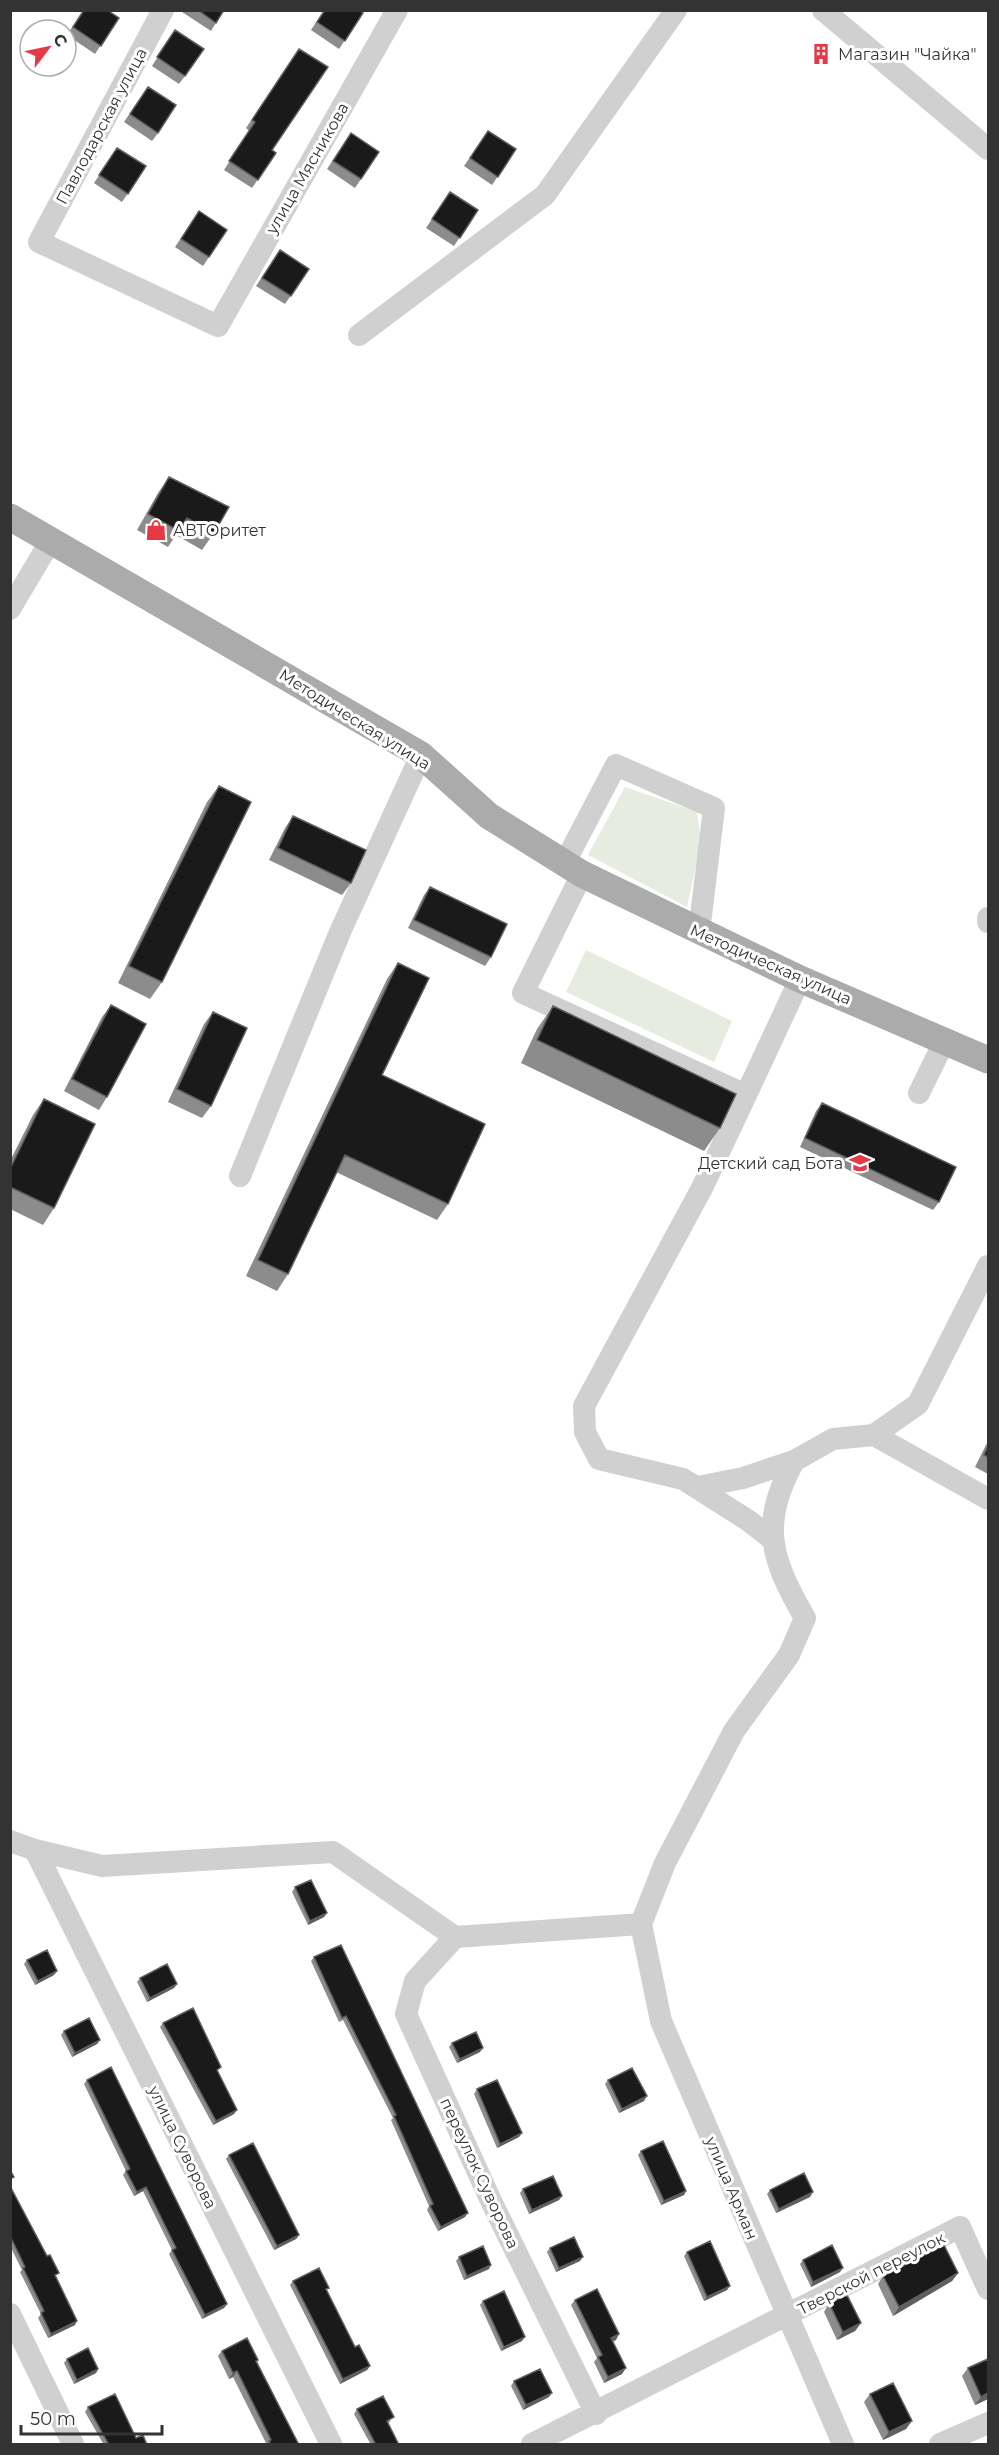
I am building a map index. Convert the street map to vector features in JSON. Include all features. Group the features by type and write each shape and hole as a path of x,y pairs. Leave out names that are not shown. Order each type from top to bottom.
{"main road":[{"name":"Методическая улица","path":"10,517 421,755 489,816 573,869 699,932 801,979 988,1060"}],"street":[{"name":"Павлодарская улица","path":"163,10 39,242 218,326"},
{"name":"улица Мясникова","path":"218,326 397,10"},
{"path":"359,335 545,195 676,10"},
{"path":"823,10 988,149"},
{"path":"10,609 51,540"},
{"path":"240,1176 340,932 421,755"},
{"path":"699,932 714,808 616,765 524,993 746,1095"},
{"path":"772,1539 683,1479 599,1459 585,1432 584,1406 702,1188 801,979"},
{"path":"919,1093 945,1040"},
{"path":"698,1487 743,1478 794,1461 834,1439 874,1435 918,1404 986,1279"},
{"path":"874,1435 988,1499"},
{"path":"10,1840 35,1850 102,1866 333,1852 454,1937 641,1924 665,1863 734,1731 789,1655 806,1618 788,1587 772,1539 774,1509 784,1480 794,1461"},
{"name":"улица Суворова","path":"35,1850 331,2445"},
{"name":"улица Арман","path":"641,1924 661,2021 786,2317 843,2445"},
{"name":"переулок Суворова","path":"454,1937 415,1981 406,2014 492,2203 596,2414"},
{"name":"Тверской переулок","path":"786,2317 960,2227 988,2289"},
{"path":"10,2314 73,2445"},
{"path":"532,2445 786,2317"},
{"path":"940,2445 988,2423"}],"shaded area":[{"path":"625,787 697,812 701,842 687,907 588,855"},
{"path":"586,950 732,1021 714,1062 566,992"}],"building":[{"path":"84,10 107,10 119,18 101,46 78,30 78,19"},
{"path":"198,10 224,10 216,23"},
{"path":"325,10 359,10 363,13 345,41 317,22"},
{"path":"175,30 204,49 185,76 157,57"},
{"path":"299,49 328,67 272,150 276,153 258,180 229,161 255,122 252,120"},
{"path":"148,87 176,105 158,133 130,114"},
{"path":"488,131 516,149 498,177 470,158"},
{"path":"351,133 379,152 361,179 333,161"},
{"path":"117,148 146,166 128,194 99,175"},
{"path":"450,192 478,210 460,238 432,219"},
{"path":"199,211 227,230 209,257 181,239"},
{"path":"280,250 309,269 291,296 262,278"},
{"path":"169,477 229,507 214,533 187,518 179,531 148,514"},
{"path":"219,786 251,802 162,982 129,966"},
{"path":"293,816 366,850 351,883 278,848"},
{"path":"430,887 507,924 491,957 414,920"},
{"path":"398,963 429,978 382,1075 485,1124 448,1204 345,1155 288,1274 258,1260"},
{"path":"111,1005 146,1024 107,1097 72,1079"},
{"path":"553,1006 736,1094 720,1128 537,1040"},
{"path":"213,1012 247,1028 211,1106 177,1089"},
{"path":"44,1099 95,1124 54,1208 10,1187 10,1169"},
{"path":"822,1103 956,1167 939,1202 805,1138"},
{"path":"311,1880 327,1913 310,1921 295,1887"},
{"path":"341,1945 468,2213 441,2227 430,2206 433,2204 394,2116 396,2115 346,2016 342,2018 314,1957"},
{"path":"47,1950 57,1971 38,1981 27,1960"},
{"path":"167,1964 177,1984 150,1998 140,1978"},
{"path":"193,2008 221,2067 217,2070 237,2110 216,2121 163,2023"},
{"path":"89,2018 100,2040 75,2053 64,2031"},
{"path":"476,2032 483,2048 460,2059 452,2043"},
{"path":"111,2067 227,2304 205,2315 172,2250 176,2248 146,2187 137,2192 126,2171 130,2169 87,2080"},
{"path":"632,2068 647,2096 622,2109 608,2080"},
{"path":"497,2080 522,2133 500,2144 477,2089"},
{"path":"663,2141 686,2191 664,2201 641,2151"},
{"path":"253,2143 299,2235 277,2246 229,2155"},
{"path":"804,2173 813,2192 779,2209 770,2190"},
{"path":"553,2176 562,2196 532,2210 523,2189"},
{"path":"10,2186 47,2256 50,2255 59,2273 55,2275 77,2321 51,2334 41,2313 44,2311 10,2236"},
{"path":"574,2237 583,2257 559,2268 550,2248"},
{"path":"710,2241 730,2286 707,2297 687,2252"},
{"path":"832,2245 843,2268 813,2282 803,2260"},
{"path":"944,2245 958,2273 899,2307 883,2276"},
{"path":"483,2246 491,2265 467,2276 459,2257"},
{"path":"319,2268 329,2288 326,2289 355,2347 359,2345 370,2366 343,2379 293,2281"},
{"path":"597,2289 619,2334 611,2338 626,2368 608,2377 598,2357 602,2355 575,2300"},
{"path":"504,2291 525,2337 504,2347 483,2301"},
{"path":"847,2295 861,2323 843,2332 829,2303"},
{"path":"247,2338 258,2360 256,2361 299,2445 271,2445 269,2441 271,2440 237,2371 233,2373 222,2351"},
{"path":"88,2348 98,2369 77,2380 67,2359"},
{"path":"988,2359 988,2393 981,2397 968,2368"},
{"path":"540,2369 552,2393 526,2405 514,2381"},
{"path":"893,2383 912,2421 889,2432 870,2394"},
{"path":"115,2394 136,2438 143,2435 147,2445 109,2445 88,2407"},
{"path":"383,2396 394,2417 387,2421 399,2445 376,2445 357,2409"}],"place":[{"name":"Магазин \"Чайка\"","path":"821,54"},
{"name":"АВТОритет","path":"156,530"},
{"name":"Детский сад Бота","path":"860,1163"}]}
